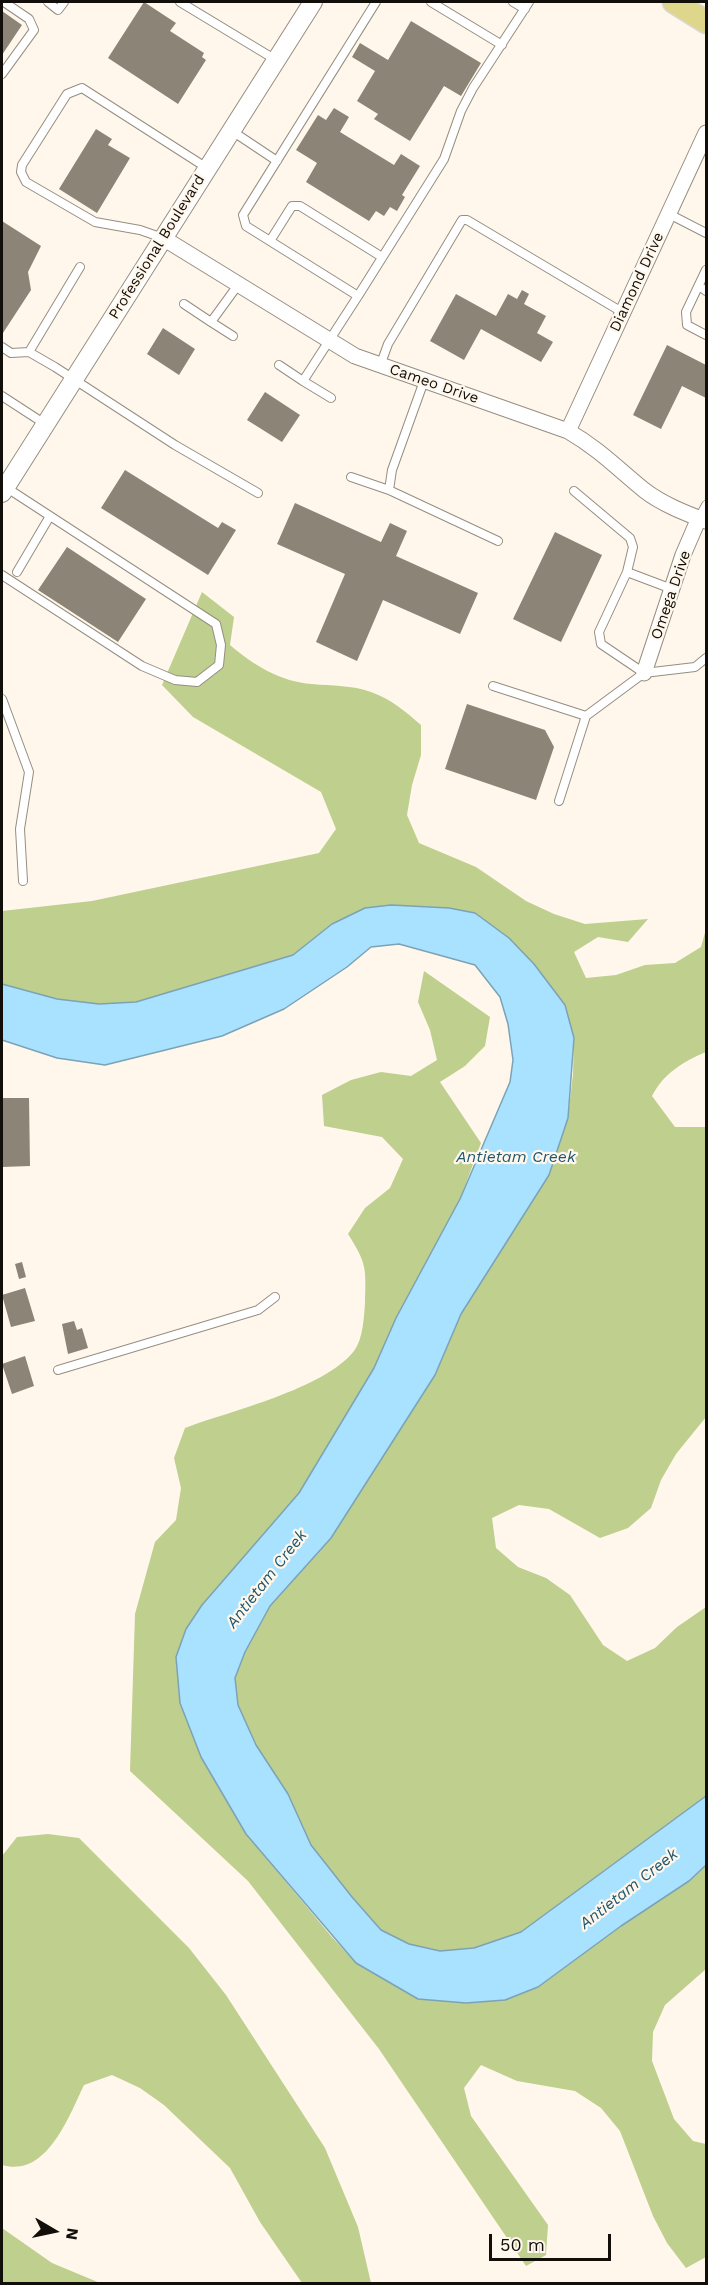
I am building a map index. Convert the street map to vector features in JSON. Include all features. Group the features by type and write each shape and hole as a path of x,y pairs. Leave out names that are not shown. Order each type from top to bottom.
{"main road":[{"path":"674,2 706,22"}],"street":[{"name":"Professional Boulevard","path":"3,490 312,2"},
{"name":"Diamond Drive","path":"568,431 706,133"},
{"name":"Cameo Drive","path":"163,238 328,341 380,366 568,431 596,447 645,491 673,508 704,514"},
{"name":"Omega Drive","path":"644,673 672,589 704,514"}],"lane":[{"path":"2,74 34,30 29,19 4,2"},
{"path":"48,2 58,10 64,2"},
{"path":"180,2 276,60"},
{"path":"358,296 246,226 243,215 376,2"},
{"path":"431,2 502,45"},
{"path":"303,381 444,159 461,111 527,5 513,2"},
{"path":"163,238 140,230 94,222 26,182 21,172 22,165 68,94 82,88 207,168"},
{"path":"231,130 277,160"},
{"path":"270,241 292,207 300,206 382,257"},
{"path":"669,214 706,233"},
{"path":"380,366 388,344 462,220 467,220 622,312"},
{"path":"29,352 80,267"},
{"path":"706,270 703,289 686,312 687,325 706,335"},
{"path":"211,322 238,285"},
{"path":"184,304 233,336"},
{"path":"2,347 11,353 29,352 175,445 258,493"},
{"path":"279,365 331,398"},
{"path":"389,490 392,470 424,381"},
{"path":"2,396 45,424"},
{"path":"351,477 389,490 498,541"},
{"path":"2,575 142,666 175,680 197,682 219,665 221,645 216,624 50,516 3,490"},
{"path":"574,491 630,538 633,547 627,572 598,639 601,644 644,673"},
{"path":"17,572 50,516"},
{"path":"627,572 672,589"},
{"path":"559,801 586,716 644,673 695,667 706,658"},
{"path":"493,686 586,716"},
{"path":"2,699 29,772 20,829 23,881"},
{"path":"58,1370 258,1310 274,1297"}],"green space":[{"path":"202,592 234,617 230,645 258,666 278,676 301,683 349,687 371,692 392,702 421,725 421,755 412,785 407,815 419,843 476,867 526,901 554,914 585,924 648,919 628,942 598,937 574,952 586,978 616,975 645,965 675,963 701,947 706,929 706,1052 675,1069 662,1081 652,1096 675,1127 706,1127 706,1417 676,1454 661,1480 651,1508 628,1528 600,1538 549,1509 519,1505 492,1518 496,1548 518,1567 546,1578 570,1595 603,1645 627,1661 655,1648 677,1627 706,1607 706,1796 521,1932 474,1948 440,1951 409,1944 381,1930 311,1845 288,1794 256,1745 238,1705 235,1678 245,1652 270,1606 331,1538 435,1375 461,1314 549,1175 568,1118 574,1038 565,1005 365,908 332,924 293,955 137,1002 99,1004 57,999 2,984 2,911 92,901 319,853 336,829 321,792 193,717 162,685"},
{"path":"424,971 490,1017 485,1046 465,1066 440,1082 481,1143 460,1199 374,1368 299,1493 202,1605 201,1757 246,1834 331,1936 356,1963 418,1999 466,2003 505,2000 538,1987 621,1926 689,1881 706,1865 706,1969 665,2005 653,2032 652,2061 674,2119 693,2141 706,2144 706,2257 686,2268 667,2243 653,2216 620,2131 601,2108 575,2091 517,2081 481,2065 464,2088 471,2116 548,2225 546,2255 526,2266 379,2049 248,1881 130,1771 135,1614 155,1542 176,1520 181,1488 174,1458 185,1428 299,1388 340,1365 357,1346 364,1315 365,1274 362,1260 348,1234 365,1208 390,1188 403,1159 382,1137 324,1126 322,1095 351,1080 381,1072 411,1076 437,1060 430,1030 418,1002"},
{"path":"48,1834 79,1838 189,1948 226,1995 325,2148 358,2227 371,2283 302,2283 260,2222 230,2168 164,2105 140,2088 112,2075 84,2085 63,2127 44,2154 18,2167 2,2165 2,1856 17,1837"},
{"path":"2,2228 52,2263 100,2283 2,2283"}],"water":[{"name":"Antietam Creek","path":"391,905 449,908 475,913 509,938 534,964 565,1005 574,1038 568,1118 549,1175 461,1314 435,1375 331,1538 270,1606 245,1652 235,1678 238,1705 256,1745 288,1794 311,1845 381,1930 409,1944 440,1951 474,1948 521,1932 706,1796 706,1865 689,1881 621,1926 538,1987 505,2000 466,2003 418,1999 356,1963 246,1834 201,1757 180,1703 176,1657 186,1629 202,1605 299,1493 374,1368 396,1318 460,1199 510,1082 513,1060 508,1024 500,997 475,965 399,944 371,947 347,967 284,1009 222,1036 105,1065 57,1058 2,1040 2,984 57,999 99,1004 136,1002 293,955 332,924 365,908"}],"building":[{"path":"144,2 176,23 170,31 204,53 202,57 206,60 178,104 108,58"},
{"path":"2,11 22,25 2,55"},
{"path":"411,21 481,63 461,96 444,86 410,141 374,119 378,114 357,101 375,71 352,57 360,43 388,60"},
{"path":"334,108 349,117 340,132 394,165 401,154 420,166 402,195 405,197 397,211 390,207 384,216 376,211 369,221 306,182 317,163 296,150 318,115 326,120"},
{"path":"96,129 112,139 108,145 130,158 97,213 59,189"},
{"path":"2,221 41,246 28,272 31,290 3,333"},
{"path":"522,290 529,294 524,304 546,316 537,333 553,342 541,362 481,329 464,360 430,341 456,294 496,316 508,294 517,299"},
{"path":"163,328 195,349 179,375 147,354"},
{"path":"667,345 706,365 706,398 682,386 661,429 633,415"},
{"path":"265,392 300,415 282,442 247,420"},
{"path":"125,470 218,528 222,522 236,530 208,575 101,508"},
{"path":"295,503 381,542 390,523 407,531 396,556 478,593 460,634 383,600 357,661 316,642 345,574 277,544"},
{"path":"555,532 602,555 561,642 513,619"},
{"path":"67,547 146,599 118,642 38,590"},
{"path":"467,704 545,730 554,747 536,800 445,769"},
{"path":"2,1098 29,1098 30,1166 2,1167"},
{"path":"22,1262 26,1277 19,1279 15,1264"},
{"path":"25,1288 35,1321 11,1327 2,1295"},
{"path":"74,1321 77,1330 82,1328 88,1348 68,1354 62,1324"},
{"path":"25,1356 34,1386 12,1394 2,1364"}]}
